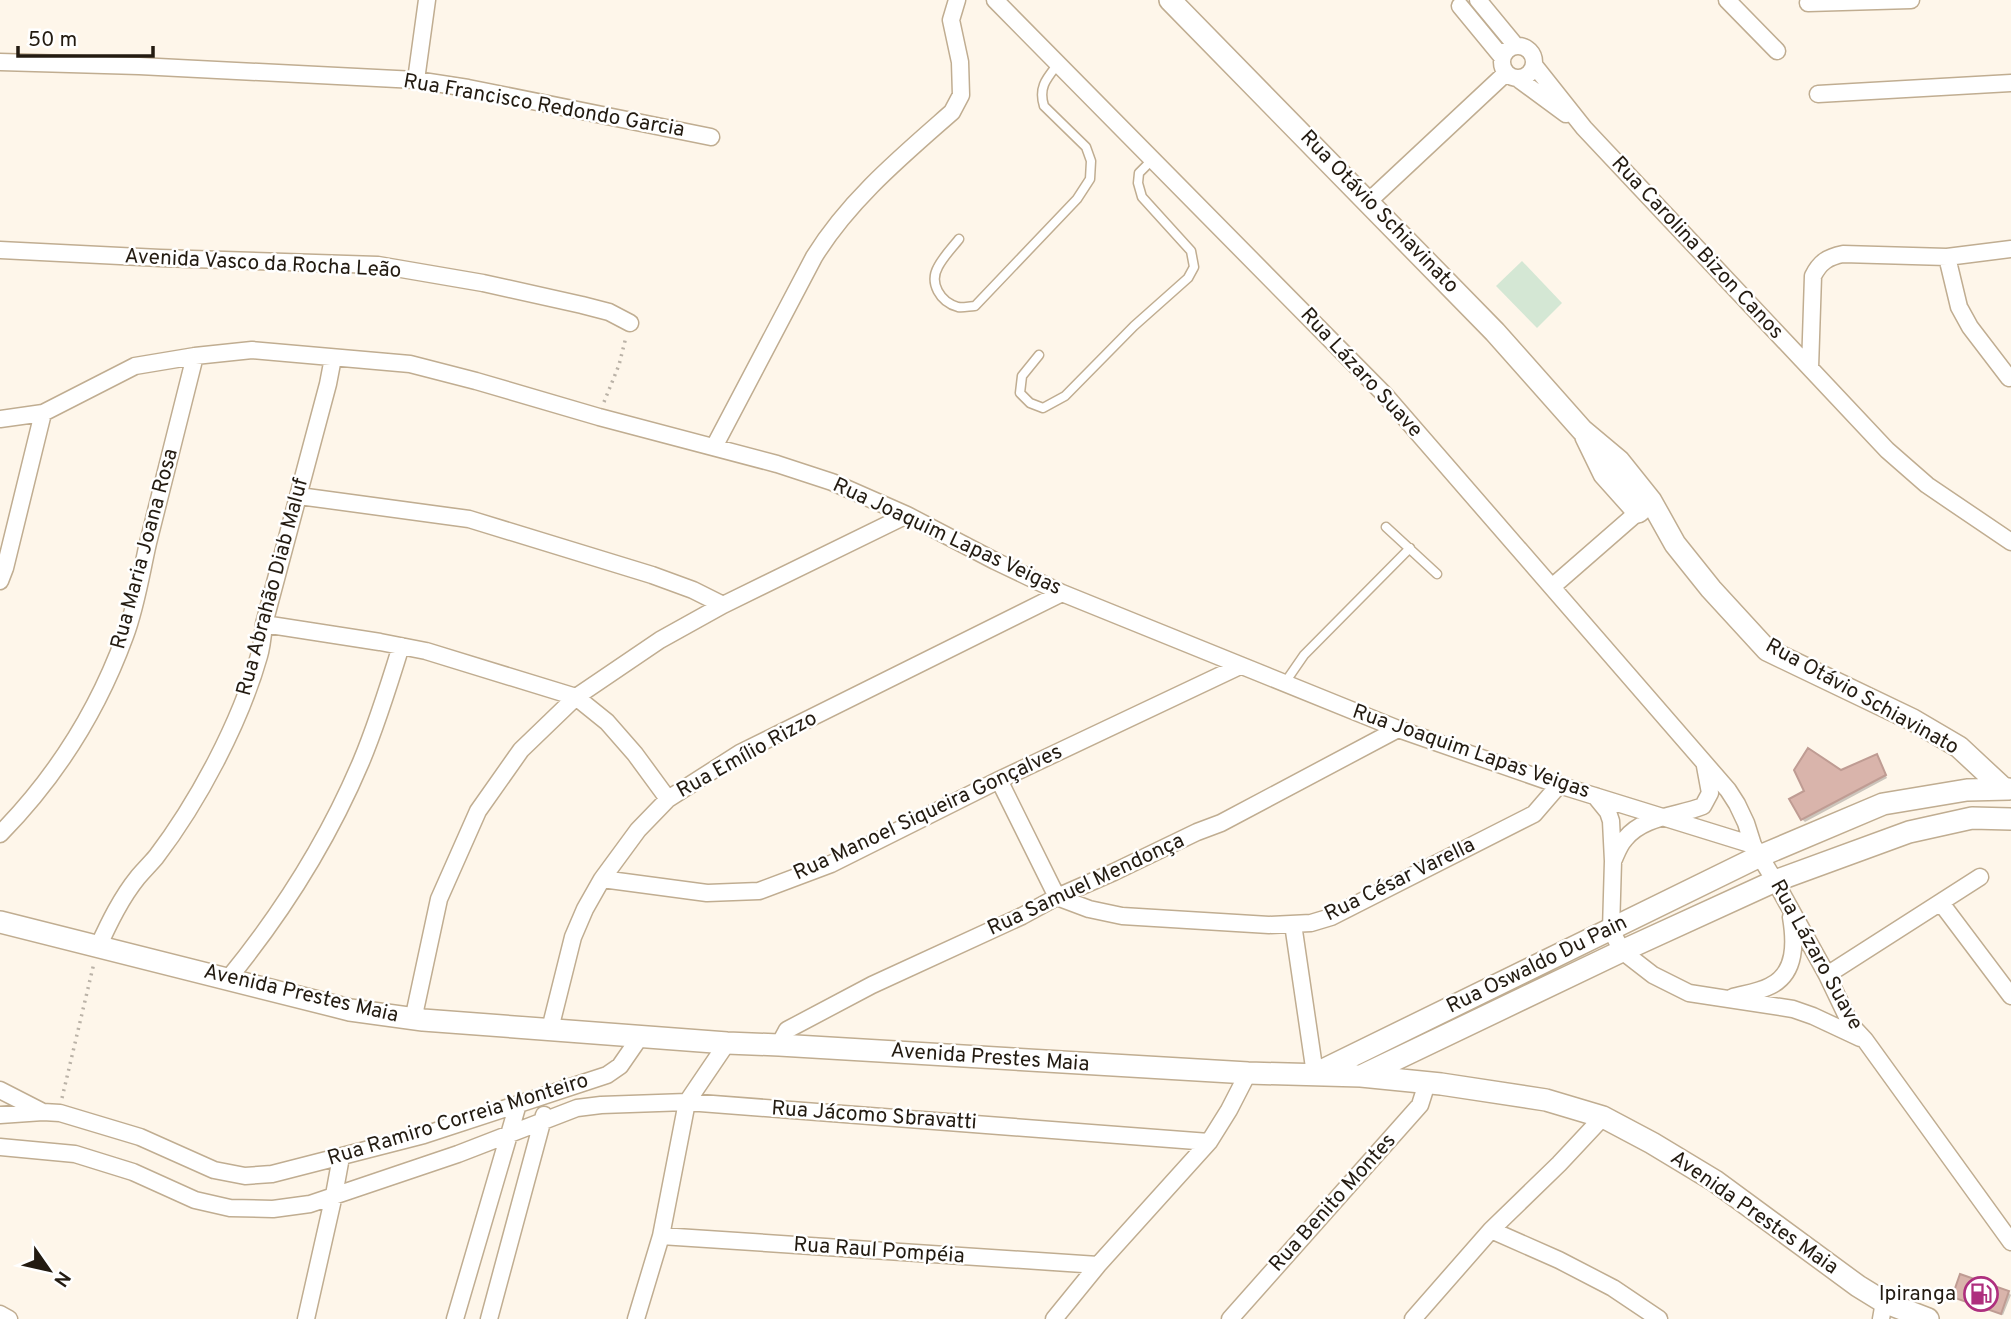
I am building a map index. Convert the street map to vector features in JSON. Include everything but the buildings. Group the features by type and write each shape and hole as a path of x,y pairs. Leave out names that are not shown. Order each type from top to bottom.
{"main road":[{"name":"Rua Otávio Schiavinato","path":"1170,0 1495,332 1582,430 1619,461 1645,506 1711,589 1767,650 1913,720 1959,747 2007,789"},
{"name":"Rua Oswaldo Du Pain","path":"1315,1074 1611,930 1756,851 1882,804 1967,790 2007,789"},
{"name":"Rua Oswaldo Du Pain","path":"1361,1076 1775,881 1909,831 1972,818 2011,819"},
{"name":"Avenida Prestes Maia","path":"0,922 350,1010 414,1020 727,1043 1248,1073 1361,1076 1546,1100 1603,1117 1703,1173 1830,1267 1883,1311 1928,1319"}],"street":[{"path":"416,80 427,0"},
{"path":"714,447 826,237 849,209 952,112 961,95 960,62 951,20 957,0"},
{"name":"Rua Lázaro Suave","path":"995,0 1385,395 1728,790 1746,823 1756,851 1827,975 1851,1025 1865,1040 2011,1242"},
{"path":"1727,0 1777,51"},
{"path":"1808,3 1911,0"},
{"name":"Rua Carolina Bizon Canos","path":"1466,2 1516,46"},
{"name":"Rua Carolina Bizon Canos","path":"1466,2 1509,70 1584,128"},
{"path":"1369,201 1509,70 1508,50 1516,46 1530,51 1534,65 1528,75 1509,70"},
{"name":"Rua Francisco Redondo Garcia","path":"0,62 416,80 711,137"},
{"name":"Rua Carolina Bizon Canos","path":"1534,65 1584,128 1887,450 1927,485 2011,542"},
{"path":"1818,94 2011,83"},
{"path":"1810,368 1813,276 1819,265 1830,256 1843,254 1947,257 2011,249"},
{"name":"Avenida Vasco da Rocha Leão","path":"0,250 146,258 378,265 582,304 609,312 630,323"},
{"path":"1947,257 1959,307 1970,327 2010,378"},
{"name":"Rua Joaquim Lapas Veigas","path":"0,419 43,413 135,366 195,356 252,350 410,364 598,418 777,464 832,482 1062,593 1284,684 1398,729 1559,785 1662,816 1756,851"},
{"name":"Rua Maria Joana Rosa","path":"0,834 47,779 75,739 101,693 126,635 195,356"},
{"name":"Rua Abrahão Diab Maluf","path":"98,947 130,888 162,847 210,771 247,692 260,654 264,624 333,358"},
{"path":"0,582 43,413"},
{"path":"299,496 469,519 652,575 693,590 723,605"},
{"path":"1552,587 1645,506"},
{"path":"414,1020 439,900 478,811 521,750 576,696 660,640 723,605 907,516"},
{"name":"Rua Emílio Rizzo","path":"550,1029 573,937 602,879 638,830 668,799 740,753 1062,593"},
{"path":"264,624 426,651 576,696 607,722 668,799"},
{"path":"228,979 286,901 335,817 362,761 401,646"},
{"name":"Rua Manoel Siqueira Gonçalves","path":"602,879 707,893 759,891 831,864 999,780 1240,666"},
{"name":"Rua Samuel Mendonça","path":"779,1045 787,1030 872,985 1221,823 1398,729"},
{"path":"1613,861 1625,838 1637,828 1662,816 1687,813 1703,806 1710,793 1705,766"},
{"path":"999,780 1057,897"},
{"name":"Rua César Varella","path":"1057,897 1089,909 1122,916 1259,925 1311,923 1331,917 1534,814 1559,785"},
{"path":"1595,796 1608,811 1611,821 1611,930 1622,951 1653,975 1689,993 1793,1009 1865,1040"},
{"path":"1827,975 1980,877"},
{"path":"1941,903 2005,974 2011,996"},
{"path":"1727,999 1771,986 1788,968 1793,955 1794,935 1789,907"},
{"path":"1293,924 1315,1074"},
{"name":"Rua Ramiro Correia Monteiro","path":"0,1115 61,1113 140,1137 214,1170 245,1176 272,1174 424,1135 607,1076 620,1066 640,1037"},
{"path":"636,1319 661,1236 687,1102 727,1043"},
{"path":"1054,1319 1098,1265 1209,1142 1248,1073"},
{"name":"Rua Benito Montes","path":"1230,1319 1420,1105 1427,1083"},
{"path":"0,1090 43,1112"},
{"path":"489,1319 541,1121 551,1093"},
{"name":"Rua Jácomo Sbravatti","path":"0,1147 75,1154 133,1172 195,1200 230,1208 273,1209 310,1204 509,1135 577,1108 601,1104 687,1102 1209,1142"},
{"path":"455,1319 518,1104"},
{"path":"1413,1319 1491,1230 1603,1117"},
{"path":"306,1319 341,1157"},
{"path":"1491,1230 1570,1266 1613,1289 1659,1319"},
{"name":"Rua Raul Pompéia","path":"661,1236 1098,1265"},
{"path":"0,1314 9,1319"}],"lane":[{"path":"959,239 937,269 934,284 939,295 959,308 975,306 1077,200 1090,179 1091,161 1086,147 1044,106 1041,97 1041,86 1058,64"},
{"path":"1039,355 1022,376 1020,393 1030,403 1042,408 1065,396 1134,326 1188,278 1194,267 1192,251 1142,197 1138,183 1139,173 1153,159"},
{"path":"1385,527 1437,574"},
{"path":"1284,684 1304,655 1410,548"}],"path":[{"path":"598,418 619,365 630,323"},
{"path":"61,1113 63,1088 98,947"}],"green space":[{"path":"1522,261 1562,303 1537,328 1496,286"}],"place":[{"name":"Ipiranga","path":"1981,1294"}]}
